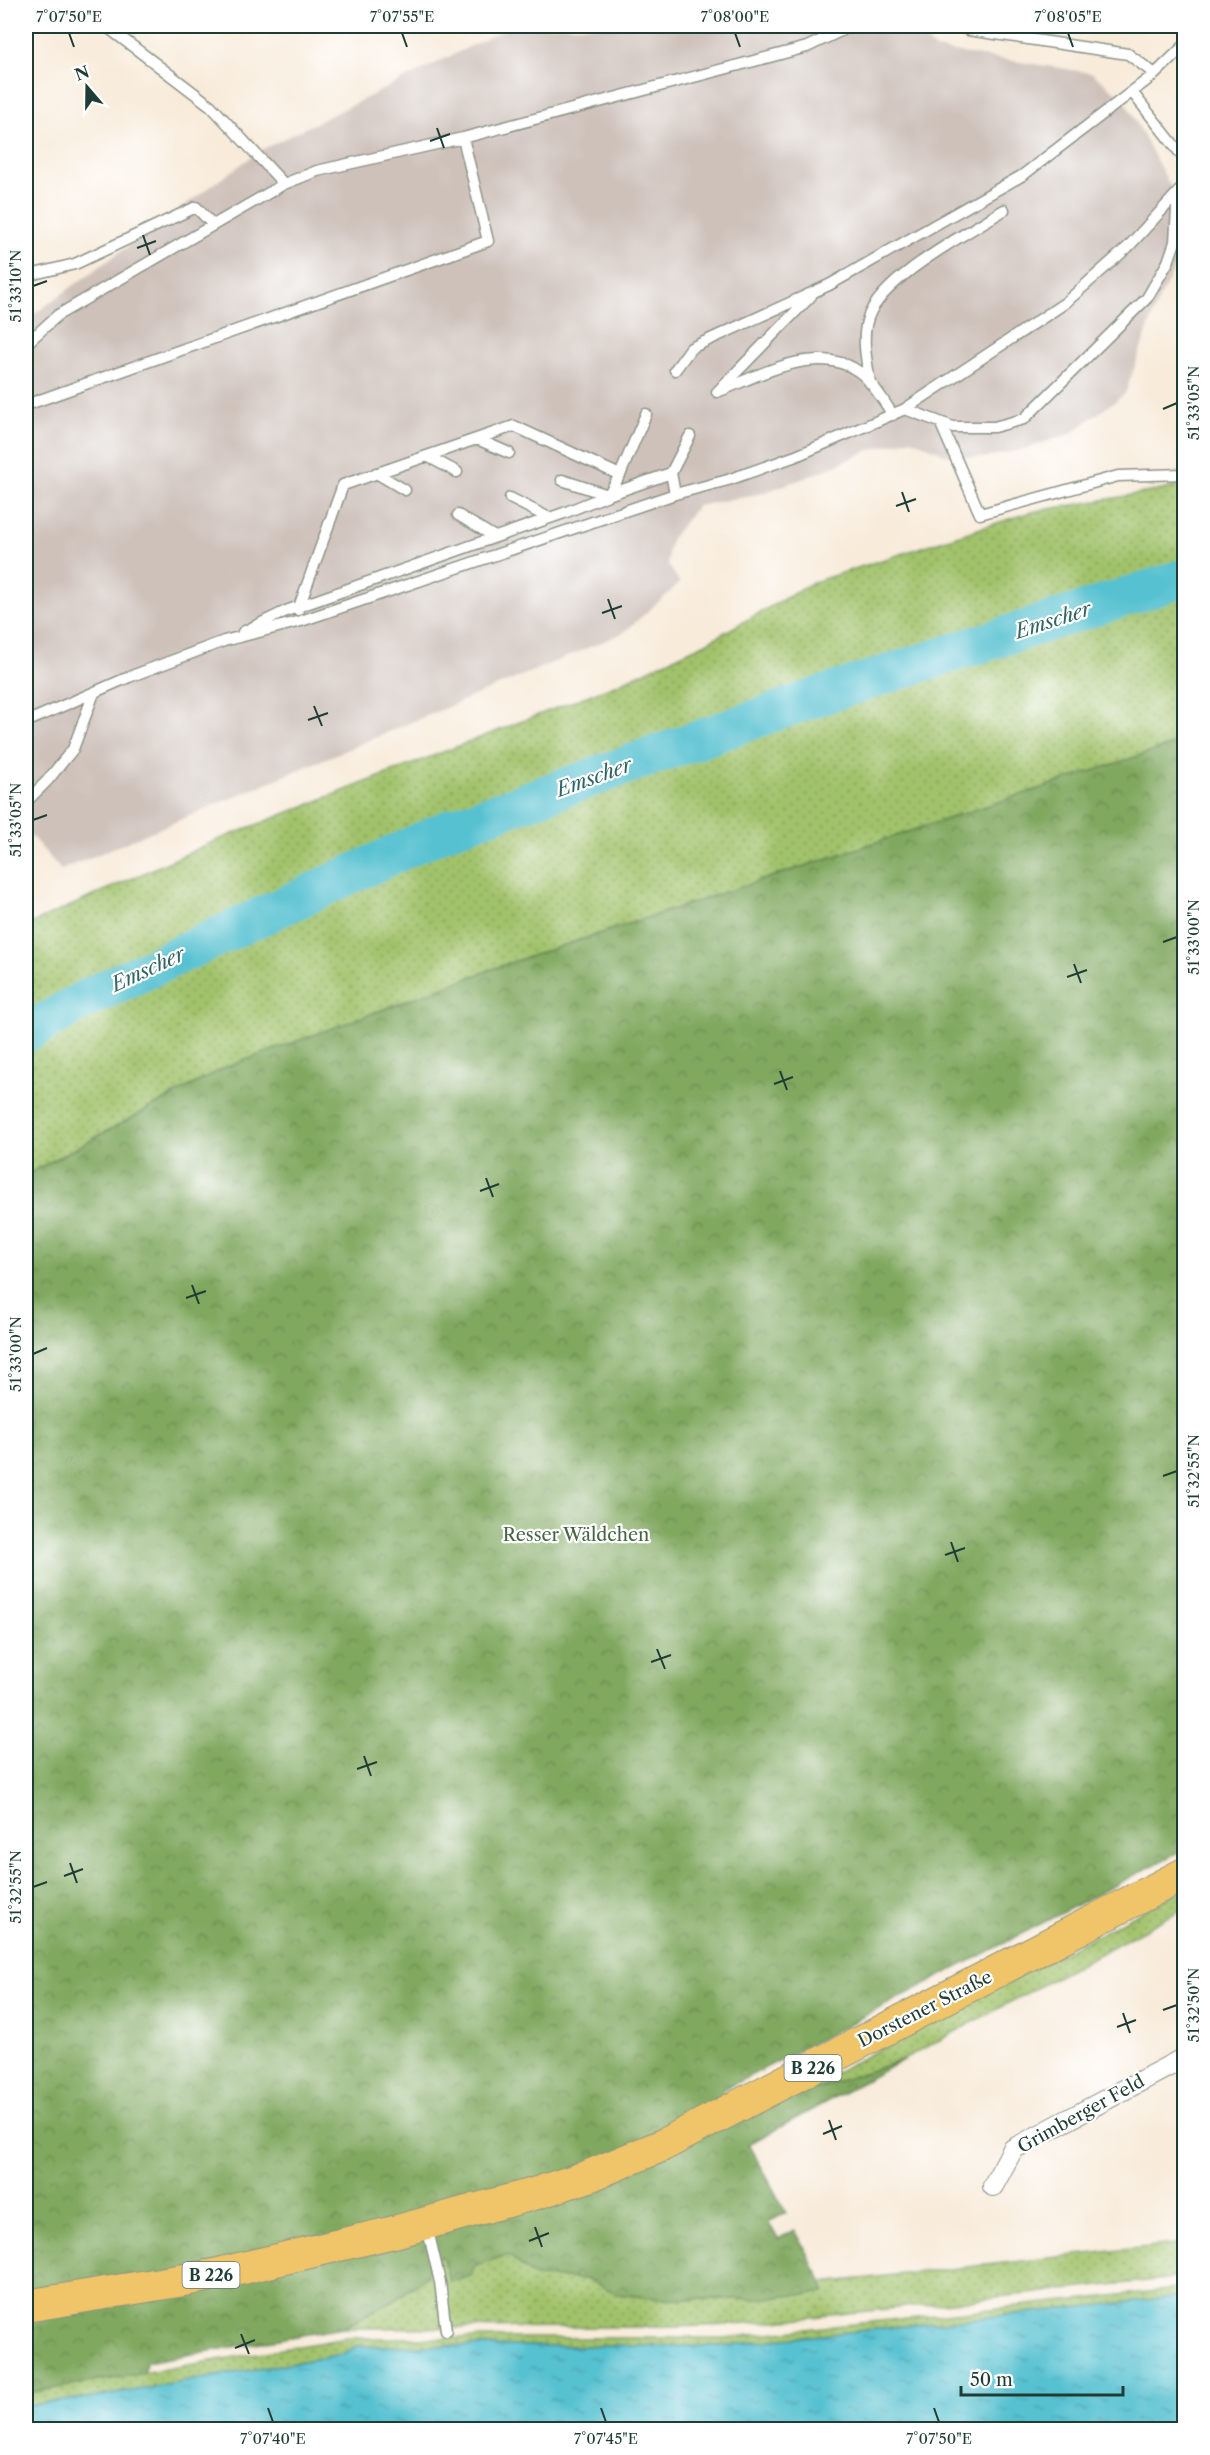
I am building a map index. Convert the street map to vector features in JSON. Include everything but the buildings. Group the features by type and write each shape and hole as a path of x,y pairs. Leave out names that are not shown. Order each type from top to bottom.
{"main road":[{"name":"Dorstener Straße","path":"427,2223 558,2186 661,2146 1185,1874"},
{"name":"B 226","path":"26,2306 214,2275 427,2223"}],"street":[{"name":"Grimberger Feld","path":"993,2186 1013,2149 1185,2058"}],"lane":[{"path":"106,26 211,106 284,184"},
{"path":"26,344 58,315 284,184 317,171 463,138 807,47 851,26"},
{"path":"959,26 968,30 1128,54 1155,74"},
{"path":"675,369 691,348 815,291 1023,175 1155,74 1185,46"},
{"path":"1132,92 1185,158"},
{"path":"26,405 488,241 463,138"},
{"path":"905,409 953,427 994,427 1024,419 1147,298 1168,262 1175,242 1181,189"},
{"path":"224,641 301,621 675,494 728,480 796,456 893,415 1065,303 1128,247 1181,189"},
{"path":"26,276 75,264 196,207 213,225"},
{"path":"870,383 865,338 867,320 876,301 910,271 1004,210"},
{"path":"815,291 717,392 789,364 813,360 843,363 862,374 893,415"},
{"path":"608,495 621,475 646,414"},
{"path":"940,422 980,514 1118,477 1185,474"},
{"path":"301,621 297,606 343,485 514,426 621,475"},
{"path":"675,494 671,473 690,436"},
{"path":"477,439 508,453"},
{"path":"427,456 457,472"},
{"path":"376,473 405,490"},
{"path":"26,722 129,677 224,641 297,606 671,473"},
{"path":"562,480 608,495"},
{"path":"510,498 549,518"},
{"path":"458,515 495,537"},
{"path":"26,802 73,749 94,693"},
{"path":"427,2223 440,2282 446,2331"}],"shaded area":[{"path":"511,26 914,26 935,49 1092,73 1124,99 1176,197 1184,225 1184,251 1158,301 1125,394 1070,434 1022,450 984,458 949,456 912,439 870,450 818,473 763,493 697,506 672,538 668,551 668,564 680,583 623,633 61,870 26,830 26,320 261,150"}],"green space":[{"path":"1184,484 1184,741 501,966 224,1068 26,1175 26,926 215,841 620,683 706,643 814,582 1031,512 1162,490"},
{"name":"Resser Wäldchen","path":"1184,741 1184,1849 721,2091 737,2120 783,2100 903,2060 749,2144 786,2213 768,2222 778,2239 795,2230 823,2283 824,2292 757,2299 661,2299 618,2294 588,2279 535,2277 508,2255 475,2265 471,2276 450,2282 442,2256 429,2261 427,2276 399,2297 342,2328 146,2362 145,2373 26,2393 26,1175 224,1068 501,966"},
{"path":"1184,1889 1184,1908 903,2060 783,2100"},
{"path":"1184,2243 1184,2277 748,2324 678,2327 342,2328 399,2297 427,2276 429,2261 442,2256 475,2265 508,2255 535,2277 588,2279 618,2294 661,2299 757,2299 824,2291 823,2283"},
{"path":"1184,2288 1184,2296 720,2346 357,2346 343,2354 115,2394 26,2406 26,2393 346,2338 723,2338"}],"water":[{"path":"1184,2296 1184,2429 26,2429 26,2406 115,2394 343,2354 357,2346 720,2346"}],"waterway":[{"name":"Emscher","path":"26,1033 91,996 446,830 817,697 1184,578"}]}
